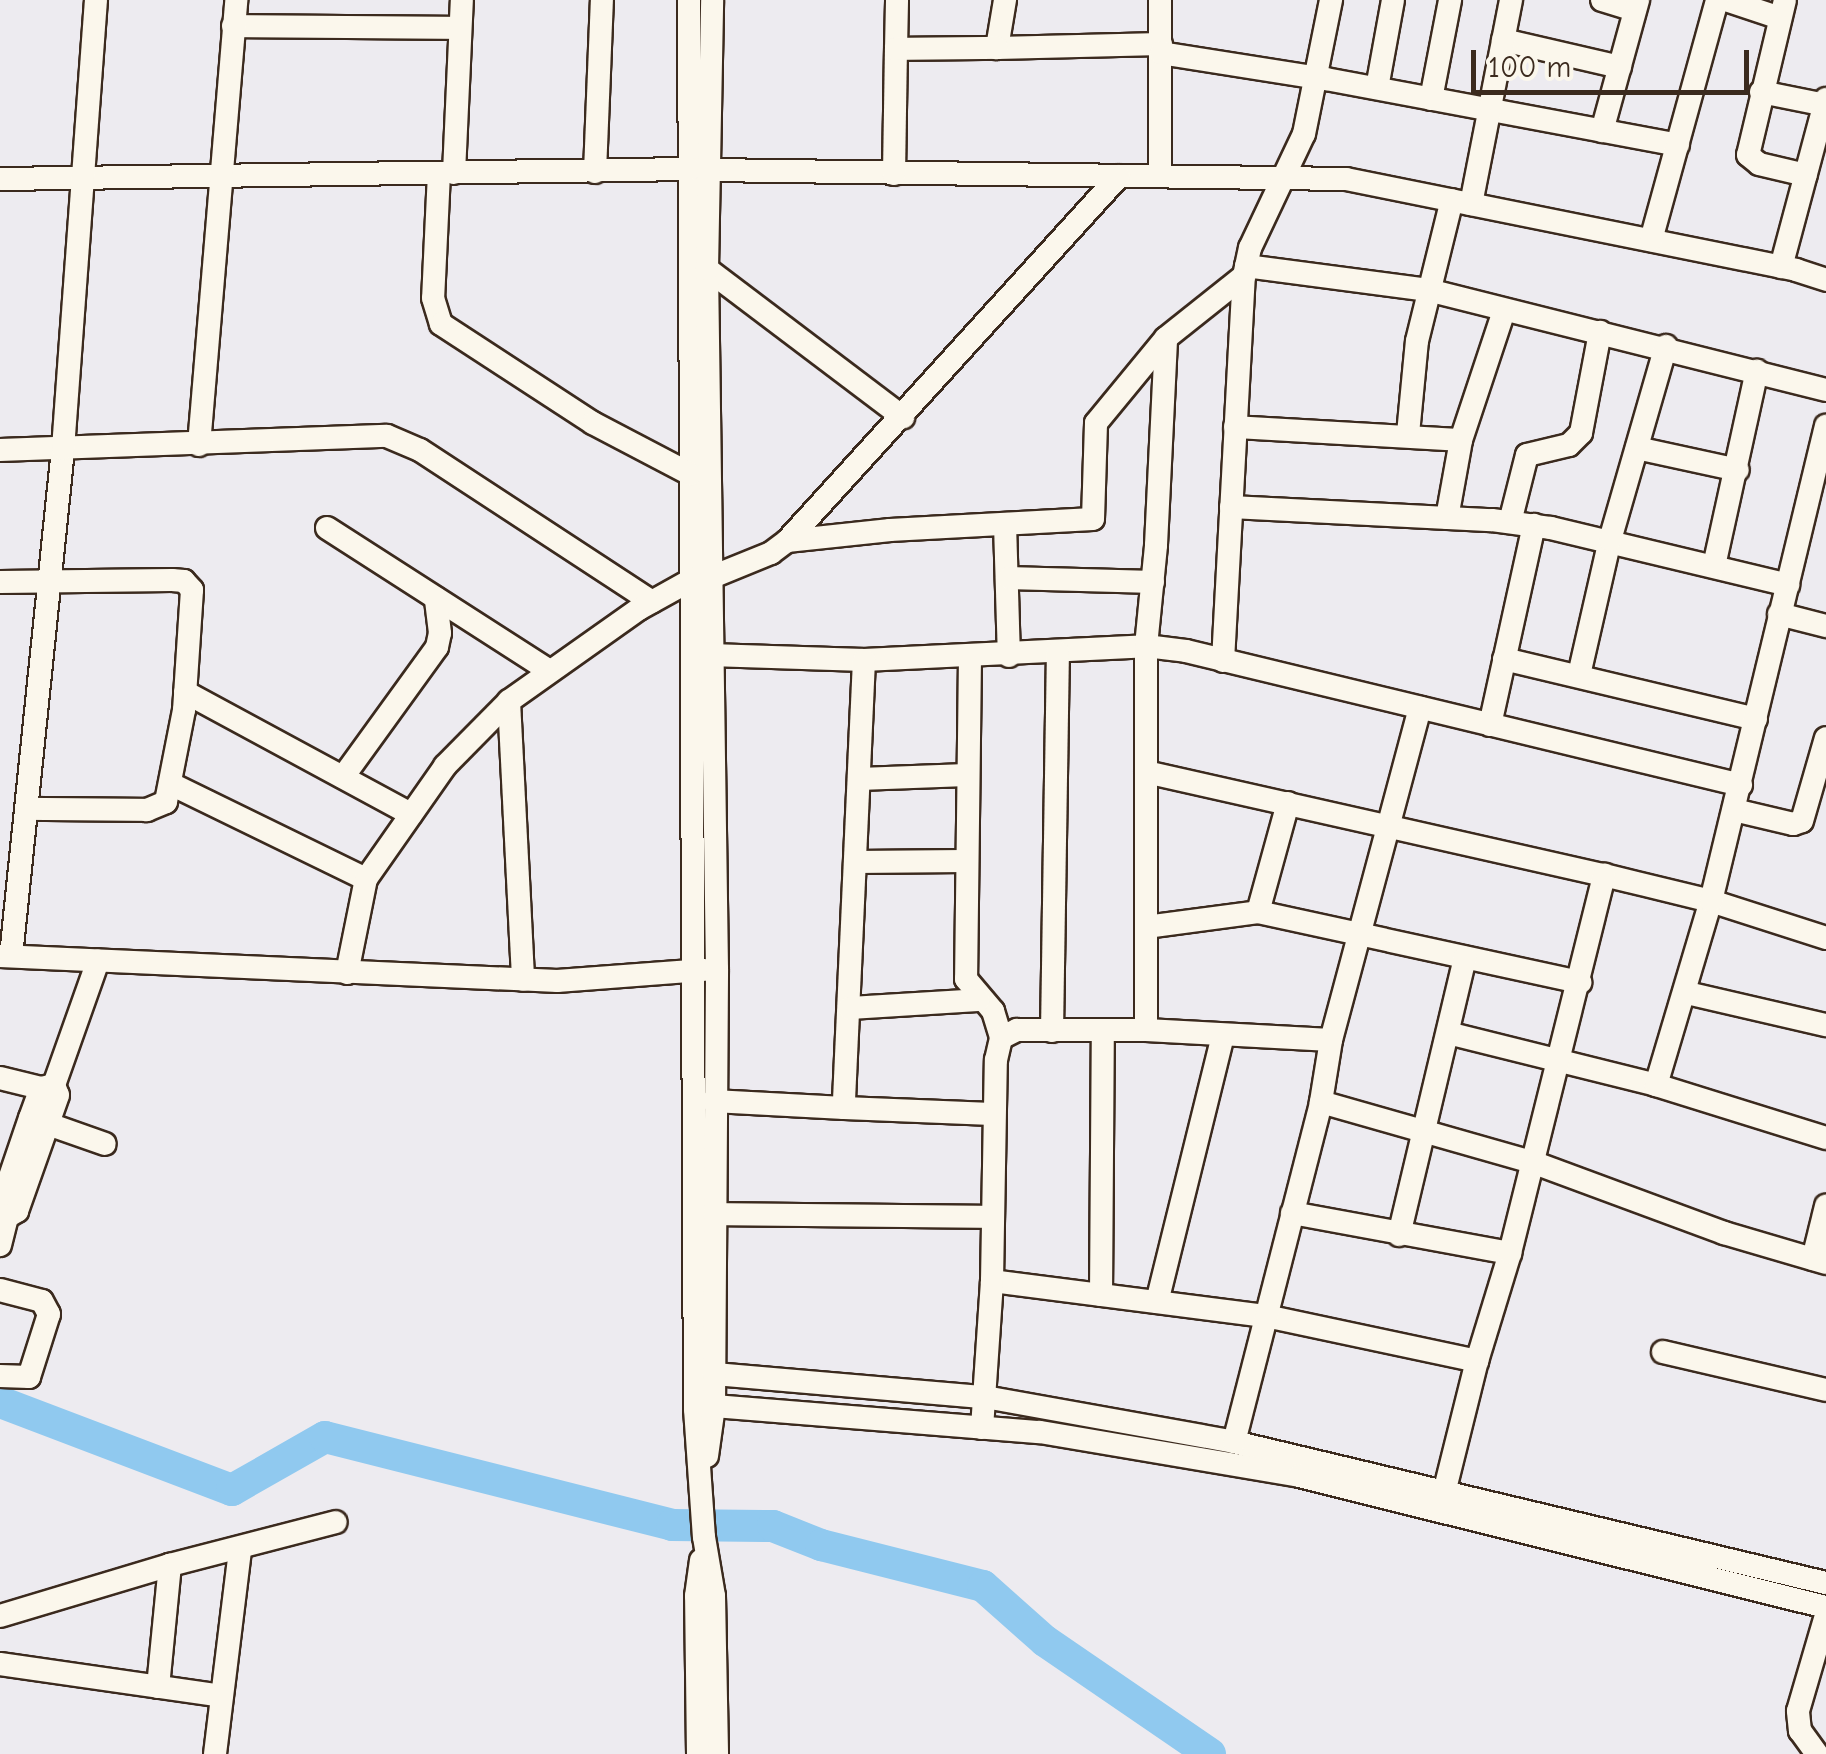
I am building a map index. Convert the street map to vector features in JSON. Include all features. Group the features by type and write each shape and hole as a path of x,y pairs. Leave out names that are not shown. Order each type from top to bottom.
{"street":[{"path":"96,0 80,176 63,449 29,809 6,956 523,980 705,970"},
{"path":"199,445 236,0"},
{"path":"462,0 433,298 442,324 593,423 690,474"},
{"path":"595,172 602,0"},
{"path":"689,0 707,269 702,578 705,970 713,1100 714,1406 703,1480"},
{"path":"712,0 699,169 690,474 710,655 695,1409 703,1480 704,1537 714,1596 717,1754"},
{"path":"894,174 897,0"},
{"path":"998,48 1005,0"},
{"path":"1160,0 1160,175"},
{"path":"1223,661 1245,270 1304,134 1331,0"},
{"path":"1378,88 1393,0"},
{"path":"1431,98 1450,0"},
{"path":"1408,434 1410,394 1428,290 1491,110 1511,0"},
{"path":"1602,0 1636,5 1602,131"},
{"path":"1651,240 1717,0"},
{"path":"1726,0 1783,9 1748,155 1758,164 1806,175"},
{"path":"233,26 460,28"},
{"path":"1504,40 1620,67"},
{"path":"896,49 1160,48 1678,146"},
{"path":"1761,92 1825,103 1781,267"},
{"path":"0,179 699,169 1346,180 1781,267 1826,280"},
{"path":"347,974 366,879 445,766 509,701 652,602 702,578 771,554 788,540 1119,176"},
{"path":"707,269 903,416"},
{"path":"788,540 1093,519 1096,424 1166,338 1245,270 1428,290 1666,346 1826,390"},
{"path":"1447,518 1461,440 1504,310"},
{"path":"1510,522 1527,455 1569,445 1580,433 1600,332"},
{"path":"1146,1030 1146,646 1166,338"},
{"path":"1579,675 1610,540 1666,346"},
{"path":"1714,566 1758,371"},
{"path":"1656,1084 1687,993 1712,901 1826,426"},
{"path":"1235,427 1461,440"},
{"path":"0,450 199,445 364,434 403,441 652,602"},
{"path":"1637,448 1738,470"},
{"path":"1231,507 1534,525 1788,585"},
{"path":"1005,524 1009,656"},
{"path":"1490,725 1534,525"},
{"path":"327,528 550,671"},
{"path":"1009,578 1153,582"},
{"path":"0,582 184,581 192,590 185,692 166,802 148,810 29,809"},
{"path":"343,777 436,646 440,632 436,598"},
{"path":"1780,614 1826,626"},
{"path":"710,655 864,660 1009,656 1146,646 1740,785"},
{"path":"1052,1031 1058,652"},
{"path":"970,657 966,978 993,1012 1001,1038 992,1114 992,1282 982,1428"},
{"path":"1504,658 1756,719"},
{"path":"844,1108 864,660"},
{"path":"185,692 411,814"},
{"path":"509,701 523,980"},
{"path":"1234,1442 1321,1102 1330,1040 1420,708"},
{"path":"1734,810 1793,824 1802,821 1826,738"},
{"path":"1146,772 1712,901 1826,937"},
{"path":"859,779 966,775"},
{"path":"172,784 366,879"},
{"path":"1258,912 1288,803"},
{"path":"855,862 966,861"},
{"path":"1442,1500 1476,1361 1510,1253 1604,875"},
{"path":"1146,927 1258,912 1580,982"},
{"path":"1399,1235 1466,958"},
{"path":"48,1086 98,961"},
{"path":"1687,993 1826,1026"},
{"path":"848,1008 980,1000"},
{"path":"1001,1038 1017,1030 1146,1030 1330,1040"},
{"path":"1102,1295 1103,1031"},
{"path":"1448,1032 1656,1084 1826,1138"},
{"path":"1156,1302 1224,1034"},
{"path":"0,1078 48,1086 58,1095 39,1121 17,1211 4,1216 0,1246"},
{"path":"713,1100 992,1114"},
{"path":"1321,1102 1532,1162 1724,1233 1819,1261 1826,1206"},
{"path":"39,1121 105,1144"},
{"path":"1292,1213 1510,1253"},
{"path":"714,1214 992,1217"},
{"path":"992,1282 1266,1316 1476,1361"},
{"path":"0,1290 42,1301 49,1314 29,1377 0,1376"},
{"path":"1662,1352 1826,1390"},
{"path":"714,1374 985,1397 1234,1442 1826,1607"},
{"path":"714,1406 1040,1432 1442,1500 1826,1583"},
{"path":"0,1616 170,1565 240,1550 336,1522"},
{"path":"698,1754 696,1596 704,1537"},
{"path":"215,1754 240,1550"},
{"path":"158,1687 170,1565"},
{"path":"1817,1754 1800,1731 1798,1710 1826,1615"},
{"path":"0,1664 222,1696"}],"waterway":[{"path":"0,1402 232,1490 325,1437 672,1525 773,1526 821,1545 983,1586 1045,1641 1210,1754"}]}
